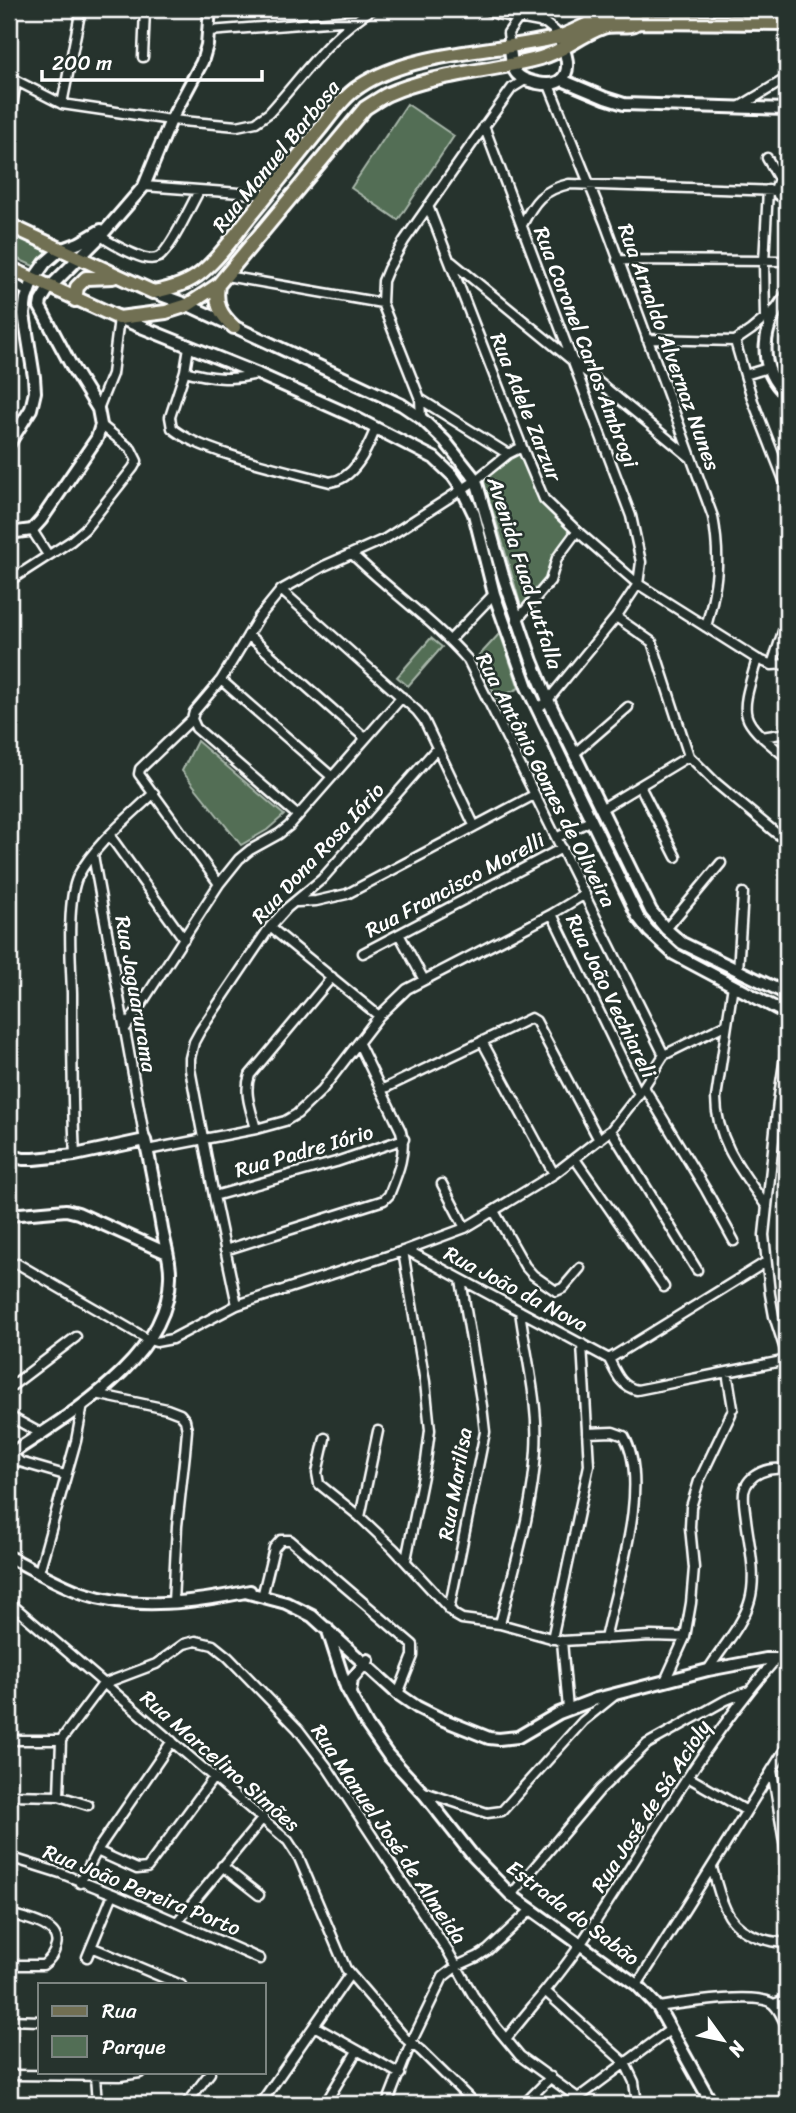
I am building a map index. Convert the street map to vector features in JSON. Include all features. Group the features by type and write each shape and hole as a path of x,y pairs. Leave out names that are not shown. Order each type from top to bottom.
{"main road":[{"path":"9,533 32,530 41,520 97,438 101,425 98,409 40,307 41,301 144,186 172,120 202,62 209,31 210,9"},
{"path":"610,15 629,16 639,22 787,23"},
{"name":"Rua Manuel Barbosa","path":"188,306 222,281 365,108 387,94 420,83 540,58 610,15"},
{"path":"561,43 568,64 562,80"},
{"name":"Rua Manuel Barbosa","path":"153,292 183,284 201,273 226,247 335,110 358,87 380,74 450,56 561,43"},
{"path":"510,48 512,64 517,74 525,80 549,85 562,80 624,104 787,109"},
{"path":"9,225 153,292"},
{"path":"9,444 31,409 35,392 24,314 31,286 46,263 60,250 102,232"},
{"path":"9,268 31,286 50,288 118,318 166,312 188,306"},
{"path":"75,300 77,287 86,278 120,278"},
{"path":"222,281 217,306 234,327"},
{"name":"Avenida Fuad Lutfalla","path":"153,292 402,405 421,418 445,442 476,480 517,620 548,700 651,911 682,943 787,994"},
{"path":"787,296 776,309 766,333 765,346 768,368 787,395"},
{"path":"24,314 40,307"},
{"name":"Avenida Fuad Lutfalla","path":"118,318 258,374 376,428 433,458 453,476 474,514 494,594 518,667 638,917 674,954 787,1014"},
{"path":"9,1151 23,1159 146,1145 170,1271 169,1289 161,1317 149,1339 128,1365 64,1419 10,1455"},
{"path":"9,1215 66,1210 167,1253"},
{"path":"9,1557 81,1592 124,1603 173,1602 245,1592 286,1596 317,1613 366,1662 417,1707 480,1736 499,1739 518,1737 568,1709 596,1699 708,1670 750,1661 782,1659"},
{"path":"263,1593 297,1608 356,1652"},
{"name":"Estrada do Sabão","path":"327,1628 350,1693 367,1726 388,1755 473,1856 511,1895 637,1985 657,2007 671,2029 712,2104"},
{"path":"342,1675 348,1661 356,1652"},
{"path":"350,1693 352,1679 366,1662"}],"street":[{"path":"62,104 81,9"},
{"path":"142,57 145,9"},
{"path":"9,125 13,79 62,104 172,120 237,125 256,122 268,113 334,37 353,20 373,9"},
{"path":"484,9 541,23 552,28 561,43"},
{"path":"541,23 550,9"},
{"path":"496,14 508,33 510,48"},
{"path":"508,33 518,19"},
{"path":"209,31 353,20"},
{"path":"512,64 512,88"},
{"path":"737,108 787,78"},
{"path":"421,418 420,399 382,303 383,281 428,206 484,126 512,88 525,80"},
{"name":"Rua Arnaldo Alvernaz Nunes","path":"549,85 605,223 713,517 718,543 716,586 706,627"},
{"name":"Rua Coronel Carlos Ambrogi","path":"484,126 631,516 641,562 638,584"},
{"path":"765,318 764,262 772,191 783,177 767,158"},
{"path":"522,225 541,196 555,187 569,184 772,191 787,200"},
{"path":"144,186 267,195"},
{"path":"102,232 140,257 158,257 170,243 199,191"},
{"name":"Rua Adele Zarzur","path":"428,206 544,499 638,584 757,659 772,665 787,664"},
{"path":"449,260 693,460"},
{"path":"617,260 787,261"},
{"path":"9,281 31,286"},
{"path":"222,281 382,303"},
{"path":"647,339 735,341 787,302"},
{"path":"98,409 112,374 118,318"},
{"path":"735,341 753,401 787,488"},
{"path":"189,347 185,370 170,416 172,428 182,436 224,452 330,482 338,481 355,467 376,428"},
{"path":"745,374 768,368"},
{"path":"185,370 199,375 233,379 258,374"},
{"path":"402,405 420,399"},
{"path":"420,399 508,454"},
{"path":"9,580 71,541 85,528 133,468 137,461 131,449 101,425"},
{"path":"219,884 139,774 139,769 192,719 281,590 324,566 384,539 522,447"},
{"path":"32,530 48,555"},
{"path":"517,620 550,581 557,558 577,531"},
{"name":"Rua Antônio Gomes de Oliveira","path":"352,554 450,640 468,660 664,1055"},
{"path":"537,709 548,700 638,584"},
{"path":"281,590 402,697 424,720 474,825"},
{"path":"450,640 494,594"},
{"path":"615,617 652,642 689,756 716,783 787,840"},
{"path":"772,665 787,624"},
{"path":"248,635 365,738"},
{"path":"757,659 744,710 749,723 787,758"},
{"path":"221,680 331,776"},
{"path":"125,1030 219,884 239,859 279,834 402,697"},
{"path":"575,753 628,707"},
{"path":"192,719 196,728 297,816"},
{"path":"762,737 787,733"},
{"name":"Rua Dona Rosa Iório","path":"237,1305 190,1069 194,1042 270,927 287,908 322,879 438,748"},
{"path":"601,810 689,756"},
{"path":"640,786 676,857"},
{"path":"75,1155 72,1104 72,900 77,877 110,836 154,793"},
{"path":"297,902 347,894 534,795"},
{"path":"558,837 592,820"},
{"path":"110,836 184,939"},
{"name":"Rua Francisco Morelli","path":"363,953 562,848"},
{"name":"Rua Jaguarurama","path":"93,855 146,1145"},
{"path":"666,929 721,863"},
{"path":"738,971 743,893"},
{"path":"146,1145 204,1139 285,1121 308,1106 379,1016 407,989 552,914 585,894"},
{"name":"Rua João Vechiareli","path":"552,914 642,1091 706,1190 734,1241"},
{"path":"270,927 379,1016"},
{"path":"399,934 424,980"},
{"path":"256,1129 247,1092 250,1075 332,977"},
{"path":"733,985 716,1098 719,1127 724,1140 767,1207"},
{"path":"381,1090 528,1018 534,1019 599,1140"},
{"path":"18,1264 149,1339 156,1342 172,1339 237,1305 466,1228 554,1174 611,1130 642,1091 664,1055 727,1024"},
{"path":"482,1041 554,1174"},
{"path":"225,1250 384,1200 395,1180 404,1139 359,1044"},
{"path":"766,1262 609,1359 619,1380 638,1390 787,1358 774,1316 764,1235 787,1044"},
{"path":"611,1130 697,1270"},
{"name":"Rua Padre Iório","path":"214,1196 336,1162 404,1139"},
{"path":"575,1159 664,1287"},
{"path":"442,1184 466,1228"},
{"path":"494,1211 525,1266 556,1292 563,1288 580,1268"},
{"path":"405,1250 430,1430 406,1560"},
{"name":"Rua João da Nova","path":"405,1250 609,1359"},
{"name":"Rua Marilisa","path":"449,1610 485,1432 461,1280"},
{"path":"500,1625 529,1501 536,1450 534,1403 520,1311"},
{"path":"9,1388 76,1337"},
{"path":"552,1639 587,1478 589,1453 582,1344"},
{"path":"665,1681 685,1637 694,1577 691,1507 699,1481 732,1411 727,1372"},
{"path":"96,1394 167,1409 180,1414 185,1420 186,1453 177,1526 173,1602"},
{"path":"39,1572 76,1441 83,1404"},
{"path":"9,1416 42,1434"},
{"path":"360,1517 378,1431"},
{"path":"587,1433 613,1432 624,1436 635,1477 629,1533 604,1639"},
{"path":"325,1438 317,1482 406,1560 449,1610 463,1619 500,1625 562,1641 651,1636 685,1637"},
{"path":"10,1455 20,1462 65,1475"},
{"path":"708,1670 751,1597 752,1569 745,1489 753,1476 761,1472 787,1469"},
{"path":"263,1593 276,1545 282,1539 290,1540 413,1645 413,1656 402,1694"},
{"name":"Rua Marcelino Simões","path":"9,1602 263,1818 294,1848 338,1953 350,1974 406,2039 475,2104"},
{"path":"562,1641 568,1709"},
{"name":"Rua Manuel José de Almeida","path":"103,1684 156,1664 191,1642 204,1642 218,1648 308,1741 473,1994 506,2039 520,2056 580,2101"},
{"name":"Rua José de Sá Acioly","path":"506,2039 581,1943 688,1777 748,1691 782,1659"},
{"path":"59,1796 61,1740 103,1684"},
{"path":"511,1895 616,1772 647,1744 726,1700 748,1691"},
{"path":"421,1791 487,1813 502,1811 583,1721 618,1693"},
{"path":"9,1740 61,1740"},
{"path":"80,1883 97,1851 172,1741"},
{"path":"637,1985 787,1746"},
{"path":"772,1769 787,1860"},
{"path":"97,1851 137,1869 147,1868 214,1777"},
{"path":"688,1777 745,1810"},
{"path":"9,1795 59,1796 88,1805"},
{"path":"177,1922 263,1818"},
{"name":"Rua João Pereira Porto","path":"9,1857 113,1894 260,1959"},
{"path":"222,1866 259,1895"},
{"path":"712,1868 727,1912 740,1930 774,1942 787,1941"},
{"path":"87,1957 113,1894"},
{"path":"387,2104 411,2043 443,1977 457,1966 488,1950 532,1909"},
{"path":"9,1914 44,1926 55,1933 57,1942 53,1954 43,1965 9,1965"},
{"path":"91,1947 176,1983"},
{"path":"262,2103 350,1974"},
{"path":"545,1991 625,2063 634,2082 637,2104"},
{"path":"657,2007 737,1998 764,2000 774,2004 787,2028"},
{"path":"774,2004 787,1999"},
{"path":"9,2021 38,2021"},
{"path":"314,2026 400,2074"},
{"path":"580,2101 671,2029"},
{"path":"325,2104 356,2051"},
{"path":"9,2075 133,2074"},
{"path":"186,2104 209,2074"},
{"path":"95,2076 97,2104"},
{"path":"524,2104 551,2077"}],"green space":[{"path":"407,104 454,136 398,220 351,188"},
{"path":"9,231 51,251 38,268 9,255"},
{"path":"521,451 542,498 572,532 551,565 547,580 522,610 481,479 509,456"},
{"path":"500,633 519,688 497,699 477,658"},
{"path":"431,638 442,647 408,686 397,677"},
{"path":"197,741 284,815 267,830 241,845 182,771"}]}
